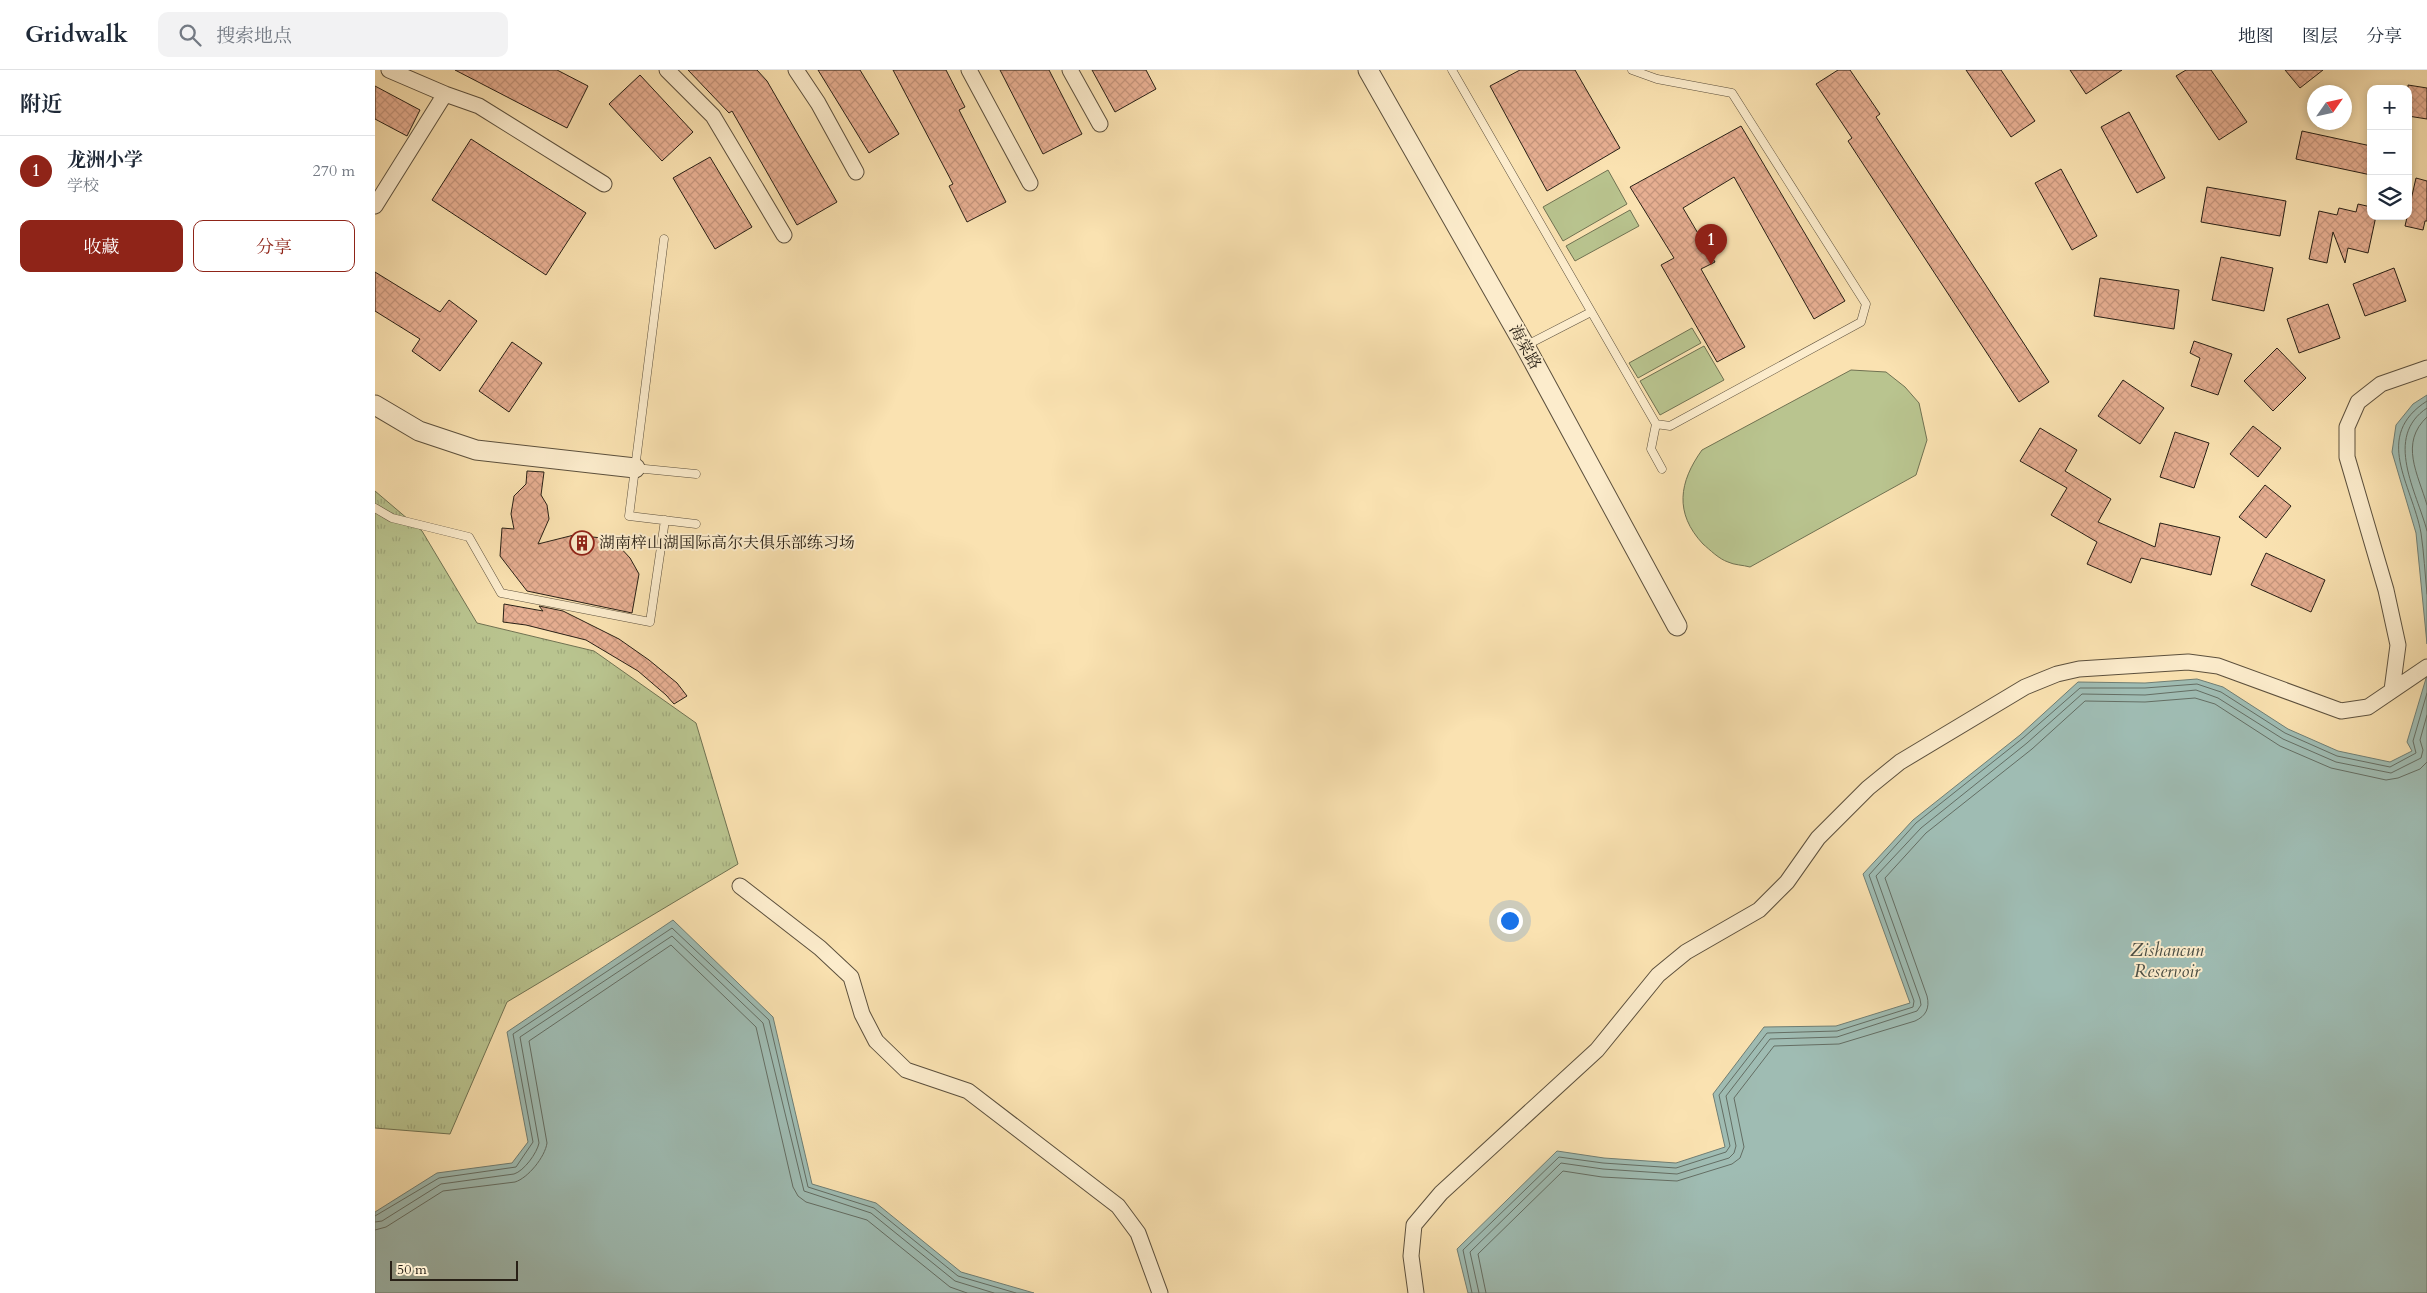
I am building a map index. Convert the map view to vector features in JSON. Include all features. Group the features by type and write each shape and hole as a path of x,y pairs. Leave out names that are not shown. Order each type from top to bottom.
{"street":[{"path":"389,70 479,106 604,184"},
{"path":"667,70 713,116 784,235"},
{"path":"796,70 818,103 856,172"},
{"path":"969,70 1030,183"},
{"path":"1070,70 1100,124"},
{"name":"海棠路","path":"1368,70 1525,346 1677,626"},
{"path":"375,206 445,94"},
{"path":"2392,690 2398,645 2386,590 2347,457 2347,428 2358,402 2381,384 2427,368"},
{"path":"375,405 419,431 476,450 635,468"},
{"path":"1416,1293 1411,1256 1414,1225 1441,1193 1597,1050 1658,975 1687,952 1759,910 1787,882 1818,838 1868,788 1900,762 2025,687 2057,674 2079,669 2188,662 2218,666 2341,711 2367,707 2427,667"},
{"path":"740,886 820,948 851,976 862,1014 876,1041 906,1070 968,1091 1118,1206 1139,1233 1160,1293"}],"lane":[{"path":"1452,70 1656,424 1651,449 1662,469"},
{"path":"1632,70 1657,79 1732,92 1866,304 1861,322 1670,426 1656,424"},
{"path":"664,239 629,516 696,524"},
{"path":"1525,346 1591,312"},
{"path":"635,468 696,474"},
{"path":"375,508 392,518 469,538 501,593 650,622 665,520"}],"green space":[{"path":"1608,170 1627,204 1563,241 1543,207"},
{"path":"1630,210 1639,226 1575,261 1566,246"},
{"path":"1692,328 1701,343 1638,378 1629,363"},
{"path":"1704,346 1724,380 1660,415 1640,381"},
{"path":"1851,370 1886,372 1905,387 1919,403 1927,440 1916,475 1750,567 1730,563 1718,557 1703,544 1694,532 1687,521 1684,509 1683,497 1688,474 1702,450"},
{"path":"375,491 422,531 477,623 594,651 696,723 738,864 507,1002 450,1134 375,1128"}],"water":[{"path":"2427,395 2427,644 2416,533 2392,452 2396,425 2413,404"},
{"name":"Zishancun Reservoir","path":"2427,675 2427,1293 1468,1293 1457,1249 1557,1151 1604,1158 1676,1163 1725,1147 1713,1094 1764,1027 1836,1026 1910,1003 1863,874 1913,820 2020,735 2078,682 2145,683 2197,679 2223,687 2288,729 2338,751 2390,762 2412,751 2407,742"},
{"path":"673,920 773,1017 812,1184 876,1203 961,1272 1034,1293 375,1293 375,1212 437,1173 512,1163 528,1142 507,1032"}],"building":[{"path":"455,70 557,70 588,86 567,128"},
{"path":"688,70 757,70 767,81 837,202 797,225 732,111 729,113"},
{"path":"818,70 860,70 899,134 869,153"},
{"path":"893,70 946,70 965,107 959,110 1006,202 967,222 949,186 953,184"},
{"path":"1000,70 1049,70 1082,134 1043,154"},
{"path":"1092,70 1146,70 1156,89 1115,112"},
{"path":"1520,70 1575,70 1620,148 1547,191 1490,86"},
{"path":"1838,70 1850,70 1880,114 1876,117 2049,382 2019,402 1848,141 1852,138 1816,84"},
{"path":"1966,70 2001,70 2035,121 2011,137"},
{"path":"2070,70 2122,70 2086,94"},
{"path":"2186,70 2211,70 2247,122 2219,140 2176,76"},
{"path":"2285,70 2323,70 2300,88"},
{"path":"640,75 693,132 662,161 609,104"},
{"path":"375,86 420,110 407,136 375,119"},
{"path":"2412,86 2427,88 2427,119 2412,117"},
{"path":"2129,112 2165,178 2137,193 2101,127"},
{"path":"1741,126 1845,301 1814,319 1734,177 1683,208 1715,262 1701,269 1745,347 1717,362 1661,265 1674,258 1630,187"},
{"path":"2302,131 2367,145 2367,174 2296,159"},
{"path":"471,139 586,213 546,275 432,200"},
{"path":"710,157 752,227 715,249 673,178"},
{"path":"2061,169 2097,236 2072,250 2035,183"},
{"path":"2416,178 2427,181 2427,221 2425,221 2423,230 2405,226 2406,220 2412,220 2412,195"},
{"path":"2207,187 2286,201 2280,236 2201,222"},
{"path":"2358,204 2367,206 2367,220 2375,220 2368,253 2348,248 2345,263 2333,232 2327,263 2309,259 2319,211 2337,215 2339,208 2356,212"},
{"path":"2221,257 2273,268 2264,311 2212,300"},
{"path":"2394,268 2406,301 2365,316 2353,284"},
{"path":"375,272 440,312 449,300 477,321 440,371 412,351 420,339 375,311"},
{"path":"2100,278 2179,290 2174,329 2094,316"},
{"path":"2328,304 2340,338 2299,353 2287,319"},
{"path":"2194,341 2232,354 2218,395 2191,386 2200,358 2190,353"},
{"path":"512,342 542,363 509,412 479,391"},
{"path":"2277,348 2306,378 2273,411 2244,381"},
{"path":"2123,380 2164,408 2140,444 2098,416"},
{"path":"2253,426 2281,448 2258,477 2230,454"},
{"path":"2040,428 2077,450 2065,471 2111,499 2098,522 2155,547 2160,523 2220,537 2211,575 2141,558 2131,583 2087,564 2097,542 2051,515 2067,488 2020,461"},
{"path":"2175,432 2209,443 2194,488 2160,477"},
{"name":"湖南梓山湖国际高尔夫俱乐部练习场","path":"527,471 544,472 541,495 547,505 549,519 538,544 574,535 602,538 618,545 630,558 639,574 632,613 527,591 500,556 502,528 514,529 511,514 514,496 526,484"},
{"path":"2265,485 2291,506 2266,538 2239,517"},
{"path":"2266,553 2325,580 2311,612 2251,585"},
{"path":"504,604 543,611 539,606 563,611 619,639 677,683 687,696 674,704 638,671 586,640 526,625 503,622"}],"place":[{"name":"龙洲小学","path":"1711,265"},
{"name":"湖南梓山湖国际高尔夫俱乐部练习场","path":"582,543"}]}
